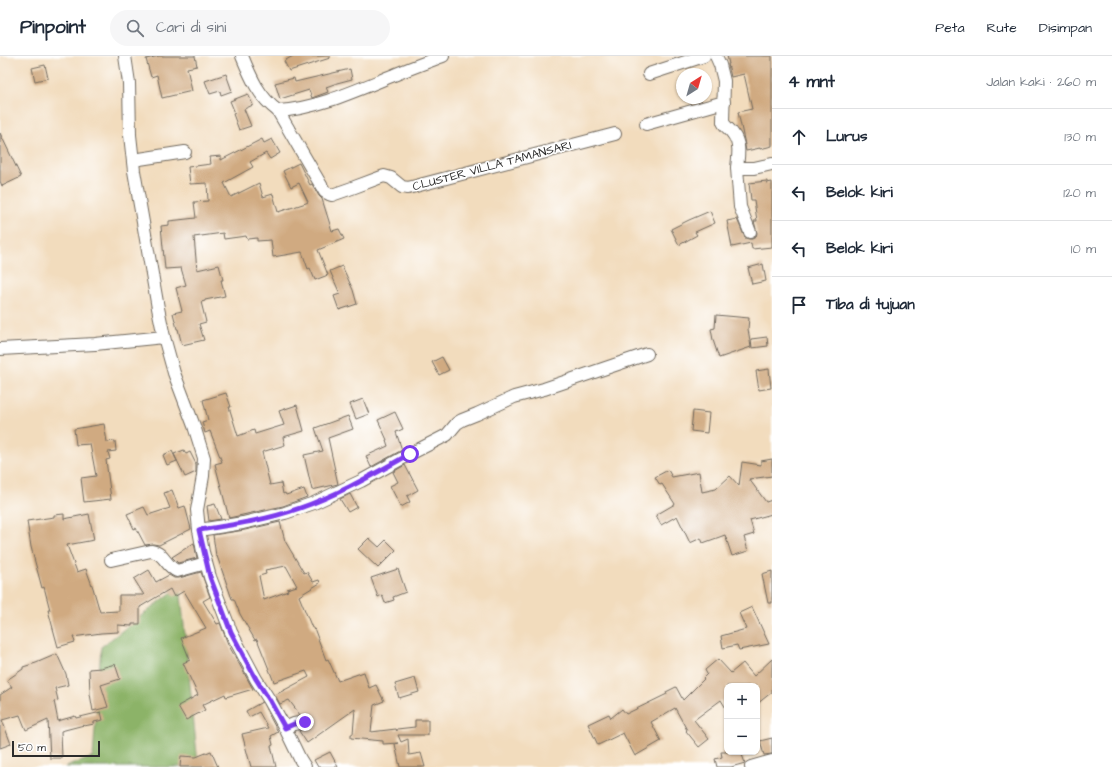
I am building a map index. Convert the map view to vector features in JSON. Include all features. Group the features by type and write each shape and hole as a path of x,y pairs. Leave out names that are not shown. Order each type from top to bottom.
{"street":[{"path":"124,56 129,83 130,135 138,198 164,337 174,373 194,426 204,458 203,476 197,510 199,530 206,563 231,632 256,679 285,728 305,767"},
{"path":"242,56 248,71 263,98 278,111 290,110 324,102 443,56"},
{"path":"649,74 704,56"},
{"path":"716,56 724,81 723,122 735,136 739,148 737,168 740,207 750,232"},
{"path":"646,124 724,102"},
{"name":"CLUSTER VILLA TAMANSARI","path":"278,111 325,192 329,194 352,188 384,176 391,178 402,187 408,188 615,134"},
{"path":"133,160 185,152"},
{"path":"737,168 754,168 772,164"},
{"path":"0,349 95,344 164,337"},
{"path":"199,530 243,523 285,513 314,503 361,481 437,441 447,435 457,423 462,420 514,397 544,389 647,354"},
{"path":"111,560 156,551 161,554 171,568 177,571 206,563"},
{"path":"285,728 294,724 305,722"},
{"path":"755,766 772,761"}],"green space":[{"path":"180,586 198,764 196,767 65,767 93,757 101,647"}],"building":[{"path":"159,56 195,56 197,66 187,68 192,91 162,98 157,75 151,77 146,59"},
{"path":"293,56 330,56 330,58 289,71 284,61"},
{"path":"727,56 772,56 772,146 746,151 738,112 752,109 744,74 731,77"},
{"path":"45,65 48,78 35,81 32,68"},
{"path":"350,69 352,79 326,87 328,92 312,98 309,90 280,99 275,83 294,78 295,82"},
{"path":"226,74 232,91 221,95 220,91 210,94 205,81"},
{"path":"248,94 253,105 244,109 251,126 239,130 233,114 235,113 230,101"},
{"path":"0,133 21,177 2,186 0,181"},
{"path":"262,139 264,143 272,139 280,153 270,159 266,153 250,162 253,167 224,183 231,197 259,183 263,197 273,194 278,212 308,202 299,183 291,187 283,171 299,163 310,185 312,184 322,199 332,231 339,229 344,239 318,250 328,275 315,280 310,268 308,269 302,252 273,257 271,240 257,241 257,238 247,239 246,236 224,239 223,233 194,237 197,270 219,265 225,296 201,302 206,322 199,324 204,340 182,345 173,313 182,311 176,288 186,285 181,268 165,269 161,226 169,225 169,221 196,218 194,202 208,201 207,183 190,184 188,167 211,164 210,157 221,156 221,160"},
{"path":"767,181 767,183 772,182 772,247 752,249 751,243 732,247 727,221 737,219 745,238 752,239 756,237 757,233 754,221 757,221 754,200 751,200 749,183"},
{"path":"710,211 715,223 695,232 697,235 679,245 671,229"},
{"path":"763,264 766,281 752,284 748,268"},
{"path":"342,266 353,290 357,304 339,310 334,296 340,294 330,271"},
{"path":"716,315 749,318 748,329 751,347 719,358 711,329 715,328"},
{"path":"767,337 768,346 752,348 751,339"},
{"path":"442,357 449,370 439,375 432,362"},
{"path":"769,369 771,388 759,390 756,371"},
{"path":"226,393 238,436 254,430 255,434 284,425 279,411 297,405 304,431 283,437 285,445 262,452 270,485 281,483 283,494 285,493 286,495 304,489 307,497 283,506 229,518 215,464 222,462 210,431 205,433 202,422 208,420 203,400"},
{"path":"363,399 369,414 356,419 350,404"},
{"path":"693,411 709,413 707,433 691,431"},
{"path":"395,412 403,429 396,432 402,450 371,467 366,456 388,446 387,440 378,420"},
{"path":"348,416 353,429 328,438 338,484 312,490 304,455 323,451 315,428"},
{"path":"104,424 107,442 115,441 116,451 108,452 110,459 106,460 111,499 84,502 81,478 96,476 90,444 76,445 74,429"},
{"path":"184,450 186,454 190,452 196,464 196,472 185,477 174,454"},
{"path":"172,451 177,461 167,465 163,455"},
{"path":"772,459 772,476 749,479 766,502 772,500 772,514 750,520 754,534 744,537 748,551 732,556 725,535 703,543 701,538 690,543 677,516 661,525 656,515 675,504 662,484 660,485 655,477 668,470 672,477 699,472 702,492 716,489 730,476 739,486 742,462 761,465 761,461"},
{"path":"405,465 418,490 407,496 410,502 401,507 390,486 398,482 393,472"},
{"path":"172,490 179,508 185,506 191,529 159,545 145,545 136,528 134,529 127,514 144,507 148,515 170,508 164,493"},
{"path":"350,494 357,507 348,512 340,499"},
{"path":"215,504 221,519 209,521 207,506"},
{"path":"64,514 64,519 89,514 94,540 67,545 77,572 86,569 100,612 119,611 119,595 144,595 134,579 149,570 156,582 169,575 174,578 179,578 201,572 210,597 203,601 217,624 220,623 228,644 253,689 226,697 225,694 202,705 205,710 186,720 178,706 198,695 183,663 190,660 181,638 206,628 184,591 174,597 170,589 140,607 140,624 132,624 132,626 118,625 118,632 73,637 75,642 58,647 48,610 50,610 44,587 42,588 31,547 27,521"},
{"path":"280,522 285,541 304,573 307,572 313,582 319,580 320,583 299,596 312,628 314,628 326,660 328,659 338,681 364,672 369,688 376,685 384,701 374,705 371,732 396,729 397,731 397,729 415,727 415,720 428,720 428,735 398,735 401,742 408,739 409,755 421,753 425,767 400,767 395,744 398,743 383,744 383,741 351,738 351,734 353,734 355,709 307,743 299,731 312,725 311,717 307,715 300,715 289,700 280,704 275,695 309,677 306,671 274,682 257,639 255,640 240,614 234,599 232,599 216,556 213,535","holes":["286,566 297,586 264,600 259,576 266,574 265,570"]},
{"path":"369,538 379,547 386,540 396,550 378,568 358,549"},
{"path":"194,543 197,558 178,563 172,557"},
{"path":"398,569 406,592 393,597 394,600 385,603 382,595 378,597 371,578"},
{"path":"772,571 772,603 768,603 762,574"},
{"path":"752,607 769,644 739,650 737,645 723,648 721,636 746,629 739,613"},
{"path":"57,654 66,674 68,685 55,688 58,700 54,701 58,721 75,716 76,718 101,712 103,720 94,722 94,724 61,731 62,758 50,758 48,720 26,730 20,715 2,720 11,744 0,748 0,695 12,687 7,680 23,669 23,667"},
{"path":"718,659 731,673 743,663 754,676 772,659 772,692 760,702 760,683 724,683 724,705 721,700 694,720 709,739 699,747 686,731 687,730 675,708 651,722 661,741 635,756 623,733 598,745 588,724 609,714 611,718 622,709 626,714 667,694 666,692 676,687 683,700 704,679 703,678 707,674 705,670"},
{"path":"115,664 120,679 101,685 108,707 93,711 90,694 89,669 101,668"},
{"path":"415,678 419,692 399,698 395,684"},
{"path":"262,702 278,732 271,736 273,745 271,746 276,767 251,767 242,734 268,728 259,712 249,717 246,711"},
{"path":"772,738 772,754 764,755 760,741"},
{"path":"211,751 218,767 180,767 181,756 196,757"},
{"path":"330,752 338,767 318,767 314,760"},
{"path":"721,752 724,752 724,755 742,755 745,763 731,767 717,767 715,759 722,757"}],"route":[{"path":"305,722 294,724 285,728 256,679 231,632 210,577 199,530 243,523 285,513 314,503 361,481 410,454"}]}
